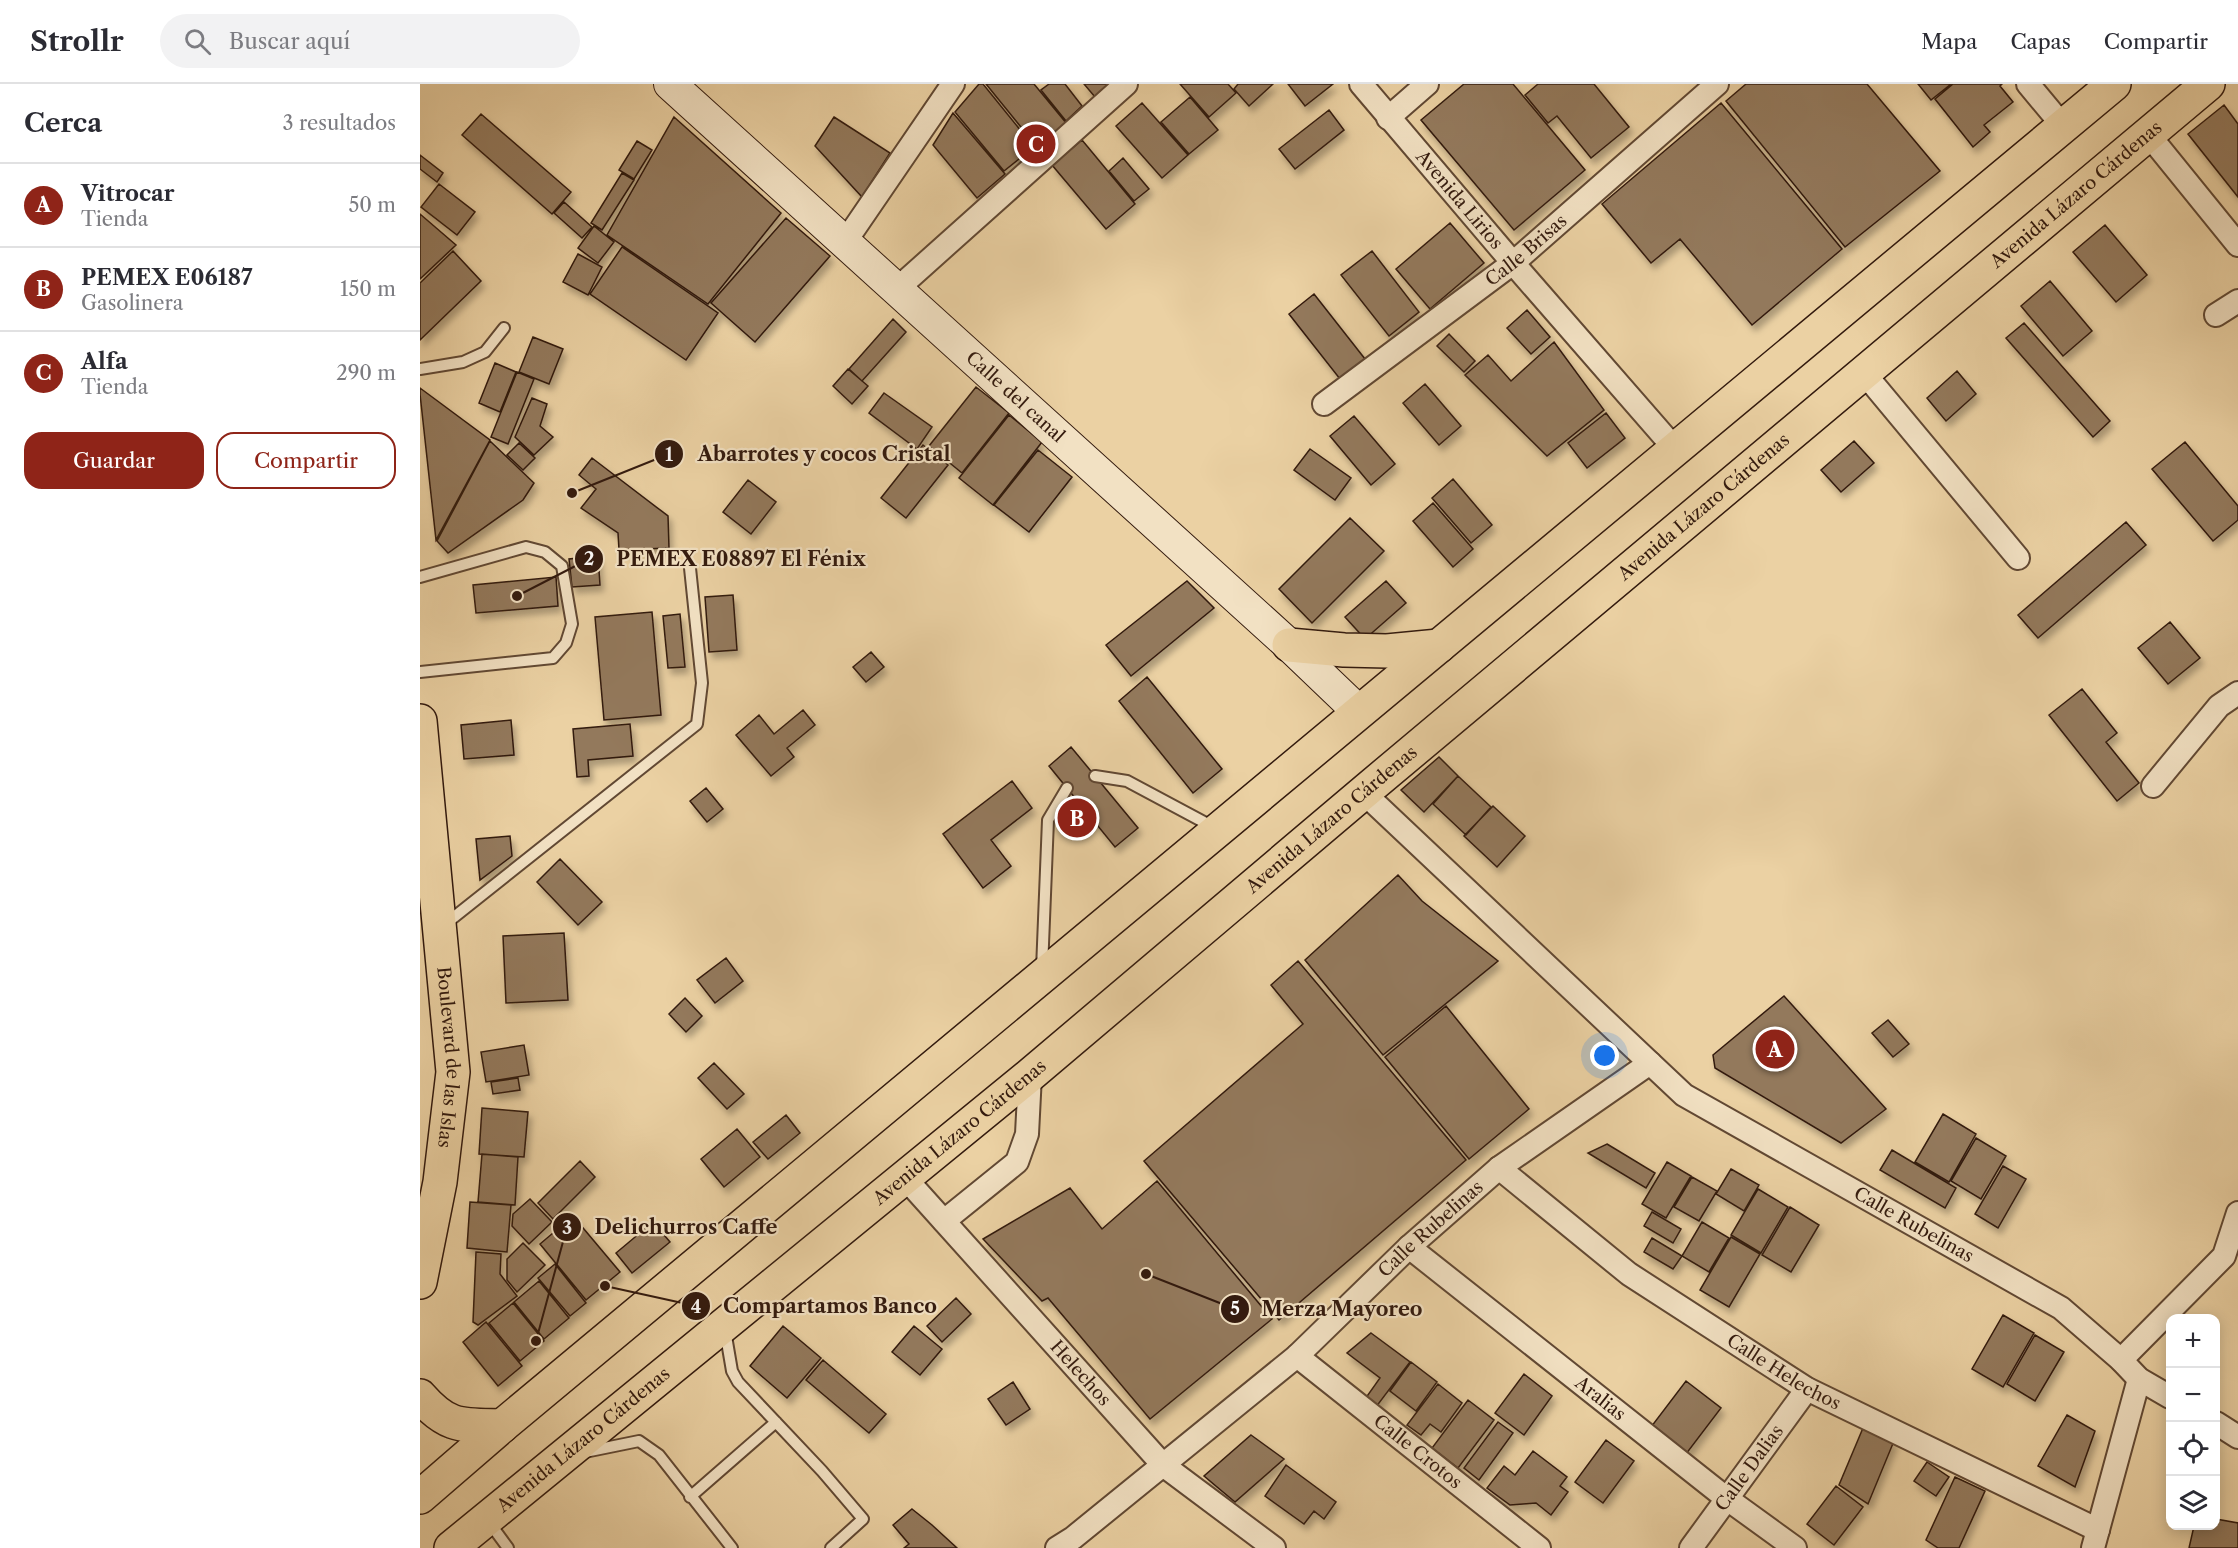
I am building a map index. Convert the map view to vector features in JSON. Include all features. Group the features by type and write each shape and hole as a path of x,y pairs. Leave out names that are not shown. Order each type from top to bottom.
{"main road":[{"path":"420,1497 502,1426 2114,84"},
{"name":"Avenida Lázaro Cárdenas","path":"451,1548 725,1323 906,1179 2208,84"},
{"path":"1289,645 1388,651 1439,646"},
{"name":"Boulevard de las Islas","path":"421,736 453,1072 440,1182 421,1277"},
{"path":"420,1396 434,1412 459,1425 502,1426"}],"street":[{"path":"845,242 953,84"},
{"path":"897,289 1126,84"},
{"name":"Avenida Lirios","path":"1361,84 1676,450"},
{"path":"1388,118 1427,84"},
{"name":"Calle Brisas","path":"1324,404 1513,263 1718,84"},
{"path":"2028,84 2063,126"},
{"name":"Calle del canal","path":"683,88 845,242 1289,645 1359,712"},
{"path":"2148,134 2238,245"},
{"path":"2216,315 2238,301"},
{"path":"1864,373 2018,558"},
{"path":"2153,786 2219,706 2238,693"},
{"name":"Calle Rubelinas","path":"1365,794 1683,1095 2061,1308 2121,1360 2139,1379 2166,1395"},
{"name":"Calle Rubelinas","path":"1072,1545 1163,1465 1297,1356 1409,1247 1498,1168 1650,1062"},
{"path":"944,1221 1017,1162 1027,1134 1030,1075"},
{"name":"Calle Helechos","path":"1498,1168 1629,1274 1807,1389 2096,1539"},
{"name":"Helechos","path":"906,1179 1163,1465 1274,1548"},
{"path":"2121,1360 2224,1256 2238,1213"},
{"name":"Aralias","path":"1409,1247 1726,1498 1795,1548"},
{"name":"Calle Crotos","path":"1297,1356 1539,1548"},
{"path":"2096,1539 2139,1379"},
{"name":"Calle Dalias","path":"1691,1548 1807,1389"},
{"path":"2220,1426 2238,1437"}],"lane":[{"path":"420,369 463,362 485,352 504,328"},
{"path":"420,577 526,547 545,552 562,566 572,624 566,643 553,658 420,672"},
{"path":"441,928 697,723 702,683 690,568"},
{"path":"1095,776 1127,781 1218,830"},
{"path":"1042,976 1048,820 1067,788"},
{"path":"725,1323 732,1371 738,1382 863,1519 831,1548"},
{"path":"690,1497 776,1422"},
{"path":"564,1456 639,1441 658,1455 732,1548"},
{"path":"487,1519 508,1548"}],"building":[{"path":"979,84 983,84 1034,147 1004,171 955,112"},
{"path":"986,84 1034,84 1067,124 1038,148"},
{"path":"1049,84 1065,84 1082,106 1066,121 1041,90"},
{"path":"1084,84 1111,84 1095,97"},
{"path":"1180,84 1228,84 1236,93 1209,117"},
{"path":"1238,84 1273,84 1249,106 1234,89"},
{"path":"1288,84 1333,84 1305,106"},
{"path":"1464,84 1513,84 1585,170 1514,230 1421,120"},
{"path":"1538,84 1594,84 1629,127 1591,158 1557,116 1548,123 1525,95"},
{"path":"1746,84 1867,84 1940,171 1845,247 1726,101"},
{"path":"1918,84 1951,84 1931,100"},
{"path":"1953,84 2002,84 2000,86 2013,102 1984,125 1990,132 1973,147 1935,99"},
{"path":"1190,97 1218,130 1189,154 1161,122"},
{"path":"1142,103 1188,155 1162,178 1116,126"},
{"path":"1721,103 1842,249 1752,325 1680,239 1651,263 1602,204"},
{"path":"2224,105 2238,124 2238,197 2188,134"},
{"path":"1329,110 1344,130 1295,169 1279,149"},
{"path":"953,113 1005,174 977,198 933,145"},
{"path":"481,114 571,192 552,214 462,135"},
{"path":"674,117 781,213 708,304 607,235"},
{"path":"834,117 890,153 862,197 815,146"},
{"path":"1082,140 1135,204 1106,229 1052,165"},
{"path":"637,141 652,150 634,179 619,170"},
{"path":"420,155 443,173 437,182 420,169"},
{"path":"1123,158 1149,189 1134,201 1109,171"},
{"path":"622,173 634,180 602,230 591,223"},
{"path":"439,184 475,212 457,235 421,207"},
{"path":"564,202 592,227 582,238 554,213"},
{"path":"420,214 456,245 420,279"},
{"path":"786,218 830,256 755,342 711,303"},
{"path":"1450,223 1484,263 1430,309 1396,269"},
{"path":"2105,225 2147,275 2116,302 2073,252"},
{"path":"594,226 614,242 598,263 578,248"},
{"path":"622,247 718,313 686,360 590,294"},
{"path":"453,251 481,281 420,340 420,283"},
{"path":"1372,251 1419,312 1389,336 1341,275"},
{"path":"578,254 602,267 588,295 563,282"},
{"path":"2050,281 2092,331 2063,356 2021,306"},
{"path":"1314,294 1365,359 1340,379 1289,314"},
{"path":"1527,310 1550,337 1531,354 1507,328"},
{"path":"893,319 906,332 862,381 849,369"},
{"path":"2024,323 2110,421 2093,437 2006,338"},
{"path":"1449,334 1475,361 1464,372 1437,346"},
{"path":"533,337 563,349 549,384 519,372"},
{"path":"1554,342 1604,410 1547,456 1465,375 1488,355 1511,381"},
{"path":"495,363 516,372 500,412 479,403"},
{"path":"848,369 868,386 852,404 833,386"},
{"path":"1957,371 1976,394 1946,421 1927,398"},
{"path":"517,372 534,379 508,444 491,437"},
{"path":"1425,384 1461,426 1439,445 1403,403"},
{"path":"976,387 1009,413 962,473 929,446"},
{"path":"420,388 490,440 436,540 420,394"},
{"path":"884,393 932,427 917,449 869,413"},
{"path":"532,398 547,404 540,426 553,437 534,455 515,437"},
{"path":"1606,413 1625,438 1587,468 1568,443"},
{"path":"1009,415 1042,442 993,505 959,478"},
{"path":"1354,416 1395,464 1371,485 1330,436"},
{"path":"490,441 534,483 523,500 448,553 437,541"},
{"path":"1854,441 1874,463 1841,492 1821,470"},
{"path":"2185,442 2238,506 2238,520 2213,541 2152,469"},
{"path":"519,443 535,458 523,470 507,455"},
{"path":"923,445 948,465 906,518 881,498"},
{"path":"1310,449 1351,478 1335,500 1294,470"},
{"path":"1038,450 1072,477 1029,532 994,505"},
{"path":"592,458 668,516 669,548 619,550 618,533 581,508 596,489 579,475"},
{"path":"1453,479 1492,525 1471,543 1432,498"},
{"path":"748,480 776,502 751,534 723,512"},
{"path":"1433,503 1473,549 1453,567 1413,521"},
{"path":"1350,518 1384,551 1312,623 1279,589"},
{"path":"2126,522 2146,545 2038,638 2018,615"},
{"path":"598,556 600,585 572,587 569,559"},
{"path":"556,577 558,606 476,613 473,585"},
{"path":"1187,581 1214,608 1131,676 1106,645"},
{"path":"1386,581 1406,603 1365,639 1345,617"},
{"path":"733,595 737,650 709,652 705,597"},
{"path":"652,612 661,715 604,720 595,617"},
{"path":"680,614 685,667 668,668 663,616"},
{"path":"2170,622 2200,658 2168,684 2138,648"},
{"path":"871,652 884,667 866,682 853,667"},
{"path":"1147,677 1222,769 1193,793 1119,701"},
{"path":"2082,689 2117,733 2106,742 2139,783 2117,801 2049,715"},
{"path":"803,710 815,725 787,748 794,757 771,776 736,735 759,715 774,734"},
{"path":"511,720 514,755 464,759 461,725"},
{"path":"630,724 633,756 588,760 589,776 577,777 573,729"},
{"path":"1071,747 1138,828 1115,847 1049,766"},
{"path":"1439,757 1458,776 1424,812 1401,790"},
{"path":"1458,776 1491,807 1466,835 1433,804"},
{"path":"1012,781 1032,808 991,840 1011,866 983,888 943,834"},
{"path":"706,788 723,809 707,822 690,801"},
{"path":"1493,806 1525,836 1497,867 1464,836"},
{"path":"510,836 512,856 480,880 476,839"},
{"path":"560,859 602,902 578,925 537,882"},
{"path":"1398,875 1422,901 1498,961 1383,1055 1305,960"},
{"path":"564,933 568,1000 506,1003 503,936"},
{"path":"726,958 743,981 715,1003 697,980"},
{"path":"1298,961 1466,1160 1279,1320 1144,1161 1303,1024 1271,985"},
{"path":"1784,996 1886,1109 1841,1143 1715,1068 1713,1055"},
{"path":"685,998 702,1016 686,1032 669,1014"},
{"path":"1446,1006 1529,1109 1469,1159 1385,1057"},
{"path":"1888,1020 1909,1044 1893,1057 1872,1033"},
{"path":"524,1045 529,1075 486,1082 481,1052"},
{"path":"714,1063 744,1094 727,1109 698,1078"},
{"path":"518,1078 520,1090 493,1094 491,1082"},
{"path":"482,1108 528,1112 524,1157 479,1154"},
{"path":"1943,1114 1976,1134 1949,1182 1915,1162"},
{"path":"786,1115 800,1133 768,1159 753,1142"},
{"path":"737,1129 760,1157 724,1187 701,1159"},
{"path":"1976,1138 2006,1156 1981,1199 1951,1181"},
{"path":"1607,1144 1655,1173 1646,1188 1588,1153"},
{"path":"1892,1150 1956,1188 1945,1208 1880,1170"},
{"path":"482,1154 518,1157 515,1205 478,1202"},
{"path":"580,1161 595,1177 553,1219 538,1203"},
{"path":"1667,1162 1691,1176 1666,1218 1642,1204"},
{"path":"2003,1166 2026,1179 1998,1228 1975,1214"},
{"path":"1731,1169 1759,1185 1744,1211 1716,1194"},
{"path":"1692,1177 1717,1191 1699,1221 1674,1207"},
{"path":"1157,1181 1272,1319 1150,1419 1048,1298 1042,1301 983,1239 1070,1188 1102,1229"},
{"path":"1758,1189 1788,1207 1761,1253 1731,1235"},
{"path":"530,1199 552,1222 529,1244 512,1226 513,1214"},
{"path":"470,1202 511,1205 507,1252 467,1248"},
{"path":"1790,1207 1819,1225 1791,1272 1762,1255"},
{"path":"1652,1212 1681,1229 1673,1243 1644,1226"},
{"path":"573,1216 620,1272 586,1300 540,1244"},
{"path":"653,1222 670,1242 632,1273 616,1253"},
{"path":"1702,1222 1729,1238 1709,1272 1682,1256"},
{"path":"1731,1237 1760,1254 1729,1307 1700,1290"},
{"path":"1652,1238 1682,1256 1673,1269 1644,1252"},
{"path":"523,1243 545,1265 517,1292 507,1280 507,1259"},
{"path":"476,1252 501,1254 500,1274 517,1296 478,1325 473,1322"},
{"path":"555,1264 586,1303 570,1316 538,1278"},
{"path":"539,1281 569,1318 544,1339 514,1302"},
{"path":"956,1298 971,1314 942,1342 927,1326"},
{"path":"513,1303 544,1341 520,1361 489,1323"},
{"path":"2003,1315 2034,1333 2003,1387 1972,1369"},
{"path":"486,1322 522,1366 498,1386 463,1342"},
{"path":"783,1326 821,1358 787,1398 750,1366"},
{"path":"914,1326 942,1349 920,1375 892,1352"},
{"path":"1371,1333 1410,1362 1376,1407 1365,1399 1380,1378 1347,1353"},
{"path":"2035,1335 2064,1352 2035,1401 2007,1384"},
{"path":"823,1360 886,1414 869,1433 806,1380"},
{"path":"1411,1362 1437,1382 1416,1411 1390,1391"},
{"path":"1524,1374 1552,1396 1524,1435 1495,1413"},
{"path":"1686,1381 1721,1408 1686,1454 1651,1427"},
{"path":"1013,1382 1030,1409 1006,1425 988,1399"},
{"path":"1438,1384 1462,1403 1441,1432 1430,1424 1421,1435 1407,1425"},
{"path":"1468,1400 1494,1420 1458,1468 1432,1448"},
{"path":"2067,1415 2095,1431 2075,1487 2038,1466"},
{"path":"1498,1422 1513,1433 1479,1480 1464,1468"},
{"path":"1863,1428 1894,1441 1868,1504 1839,1485"},
{"path":"1251,1435 1284,1459 1235,1502 1204,1476"},
{"path":"1606,1440 1634,1461 1603,1503 1575,1482"},
{"path":"1533,1451 1567,1477 1560,1486 1568,1492 1551,1515 1536,1503 1510,1505 1487,1488 1504,1466 1515,1475"},
{"path":"1927,1462 1949,1477 1936,1496 1914,1481"},
{"path":"1286,1465 1336,1502 1324,1519 1314,1511 1304,1524 1265,1496"},
{"path":"1955,1477 1985,1491 1959,1548 1938,1548 1926,1540"},
{"path":"1836,1486 1863,1507 1834,1545 1807,1524"},
{"path":"912,1509 957,1548 904,1548 909,1544 893,1525"},
{"path":"2220,1520 2238,1523 2238,1548 2189,1548 2193,1530 2220,1530"}],"place":[{"name":"Alfa","path":"1036,144"},
{"name":"Abarrotes y cocos Cristal","path":"572,493"},
{"name":"PEMEX E08897 El Fénix","path":"517,596"},
{"name":"PEMEX E06187","path":"1077,818"},
{"name":"Vitrocar","path":"1775,1049"},
{"name":"Merza Mayoreo","path":"1146,1274"},
{"name":"Compartamos Banco","path":"605,1286"},
{"name":"Delichurros Caffe","path":"536,1341"}]}
